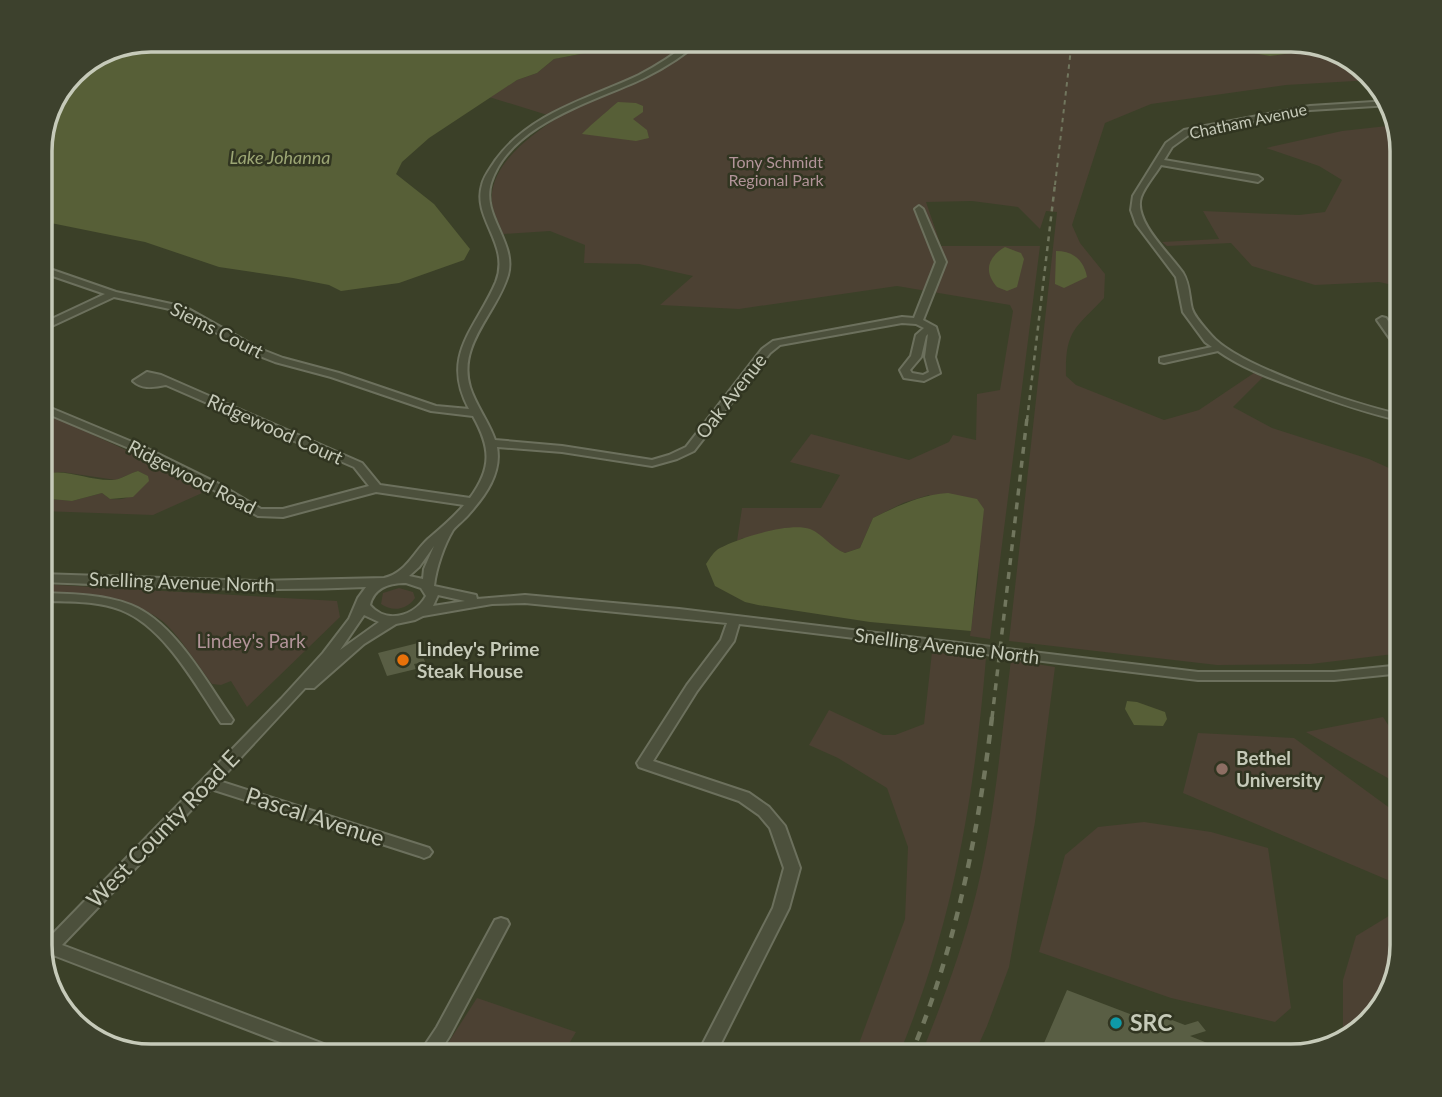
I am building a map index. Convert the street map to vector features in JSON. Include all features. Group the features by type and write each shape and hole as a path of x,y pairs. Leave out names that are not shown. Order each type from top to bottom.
{"street":[{"path":"448,528 430,569 430,603 421,612 393,620 373,616 364,603 368,592 418,564 429,545 479,493 491,467 492,443 464,386 463,360 467,344 501,278 505,264 484,201 491,173 513,146 538,125 571,106 656,68 680,52"},
{"name":"Chatham Avenue","path":"1377,104 1322,107 1187,132 1173,141 1137,195 1135,203 1137,216 1181,277 1188,312 1193,322 1219,348 1264,372 1367,410 1390,415"},
{"path":"1159,162 1258,179"},
{"path":"919,209 941,262 918,321 930,327 934,337 930,357 935,373 924,378 913,377 905,370 916,357 921,334 930,327"},
{"name":"Siems Court","path":"53,273 113,294 182,309 256,351 279,360 335,374 435,410 475,413"},
{"path":"53,322 113,294"},
{"name":"Oak Avenue","path":"492,443 562,449 652,463 664,460 690,449 766,351 777,343 902,320 918,321"},
{"path":"1382,320 1390,331"},
{"path":"1164,360 1219,348"},
{"name":"Ridgewood Court","path":"165,382 358,465 376,488"},
{"name":"Ridgewood Road","path":"53,412 140,449 213,485 258,512 283,513 376,488 471,502"},
{"name":"Snelling Avenue North","path":"53,578 323,586 390,580"},
{"path":"390,580 416,580 429,588"},
{"name":"Snelling Avenue North","path":"323,586 342,590 364,603"},
{"name":"Snelling Avenue North","path":"429,588 458,597 593,604 1198,676 1334,676 1390,670"},
{"name":"Snelling Avenue North","path":"53,598 116,605 135,611 150,621 164,634 226,720"},
{"name":"Snelling Avenue North","path":"421,612 492,600"},
{"name":"West County Road E","path":"53,945 286,702 308,675 334,652 351,630 364,603"},
{"name":"West County Road E","path":"286,702 339,661 369,630 393,620"},
{"path":"712,1044 781,908 789,889 792,868 777,826 764,811 744,797 645,763 692,688 727,641 734,620"},
{"name":"Pascal Avenue","path":"207,782 424,852"},
{"path":"435,1044 501,924"},
{"path":"53,955 303,1044"}],"green space":[{"name":"Tony Schmidt Regional Park","path":"591,52 1290,52 1322,58 1351,73 1359,81 1286,85 1151,104 1105,123 1072,225 1080,243 1105,274 1104,298 1079,324 1070,339 1066,376 1076,385 1164,420 1199,410 1254,373 1263,377 1233,407 1272,428 1369,459 1390,468 1390,654 1311,664 1217,665 1009,641 1057,212 1046,211 1040,229 1018,207 972,201 926,202 941,246 1040,246 990,639 970,636 978,577 979,543 929,495 903,503 873,518 860,548 845,553 832,548 743,538 737,541 742,508 821,508 840,475 790,462 811,434 909,460 949,442 953,435 976,440 977,394 1000,390 1013,311 1010,305 897,286 739,309 660,305 693,276 639,264 584,263 585,245 550,231 503,234 492,203 497,177 513,153 557,118 489,97 517,80 537,73 554,59"},
{"path":"1386,126 1388,132 1390,284 1379,282 1315,285 1252,266 1231,243 1167,246 1162,242 1219,239 1203,211 1299,215 1325,212 1342,180 1319,166 1266,148 1342,131"},
{"path":"53,417 211,489 153,515 53,511 53,499 72,501 102,493 110,499 129,497 137,491 147,476 138,471 116,480 62,472 53,473"},
{"name":"Lindey's Park","path":"53,585 337,601 340,617 247,707 231,681 221,685 212,684 188,650 161,620 118,601 53,593"},
{"path":"399,588 413,592 415,598 412,602 399,608 381,604 383,593"},
{"path":"932,652 986,658 975,761 958,861 947,910 917,1008 903,1044 859,1044 905,919 908,847 887,788 838,758 809,745 829,710 883,735 895,735 924,724"},
{"path":"1011,660 1055,667 1035,822 1009,967 979,1044 925,1044 964,936 983,865"},
{"path":"1383,717 1390,728 1390,779 1306,732"},
{"path":"1198,733 1294,738 1390,808 1390,881 1183,793"},
{"path":"1144,822 1211,832 1268,848 1291,1008 1275,1022 1171,998 1039,952 1065,855 1098,827"},
{"path":"1390,915 1390,945 1384,977 1369,1006 1343,1029 1343,980 1356,936"},
{"path":"477,998 576,1032 569,1044 447,1044"}],"water":[{"name":"Lake Johanna","path":"152,52 591,52 554,59 537,73 517,80 429,138 402,162 396,174 434,204 470,249 464,260 399,283 341,291 329,285 219,267 145,242 53,223 53,145 63,108 86,77 120,58"},
{"path":"1248,52 1292,53 1270,56"},
{"path":"618,102 643,106 643,112 633,119 647,130 649,138 636,141 582,134 593,123"},
{"path":"1005,247 1021,253 1024,259 1017,287 1007,291 997,287 989,270 991,260"},
{"path":"1056,251 1077,258 1087,277 1064,288 1055,284"},
{"path":"138,471 148,476 149,481 133,497 110,499 102,493 72,501 53,499 53,473 68,473 94,479 118,479"},
{"path":"948,493 977,499 984,509 971,631 870,622 745,602 715,586 706,564 716,551 728,544 764,532 801,527 819,534 845,553 860,548 873,518 900,505"},
{"path":"1127,701 1165,712 1167,719 1163,726 1134,725 1125,709"}],"building":[{"name":"Lindey's Prime Steak House","path":"418,643 425,662 414,664 416,669 387,676 378,653"},
{"name":"SRC","path":"1067,990 1143,1019 1146,1010 1185,1025 1198,1021 1206,1031 1190,1036 1210,1044 1044,1044"}],"railway":[{"path":"1055,185 1071,52"},
{"path":"1027,420 1055,184"},
{"path":"992,718 1027,418"},
{"path":"915,1044 940,974 963,890 980,804 992,717"}],"place":[{"name":"Lindey's Prime Steak House","path":"403,660"},
{"name":"Bethel University","path":"1222,769"},
{"name":"SRC","path":"1116,1023"}]}
